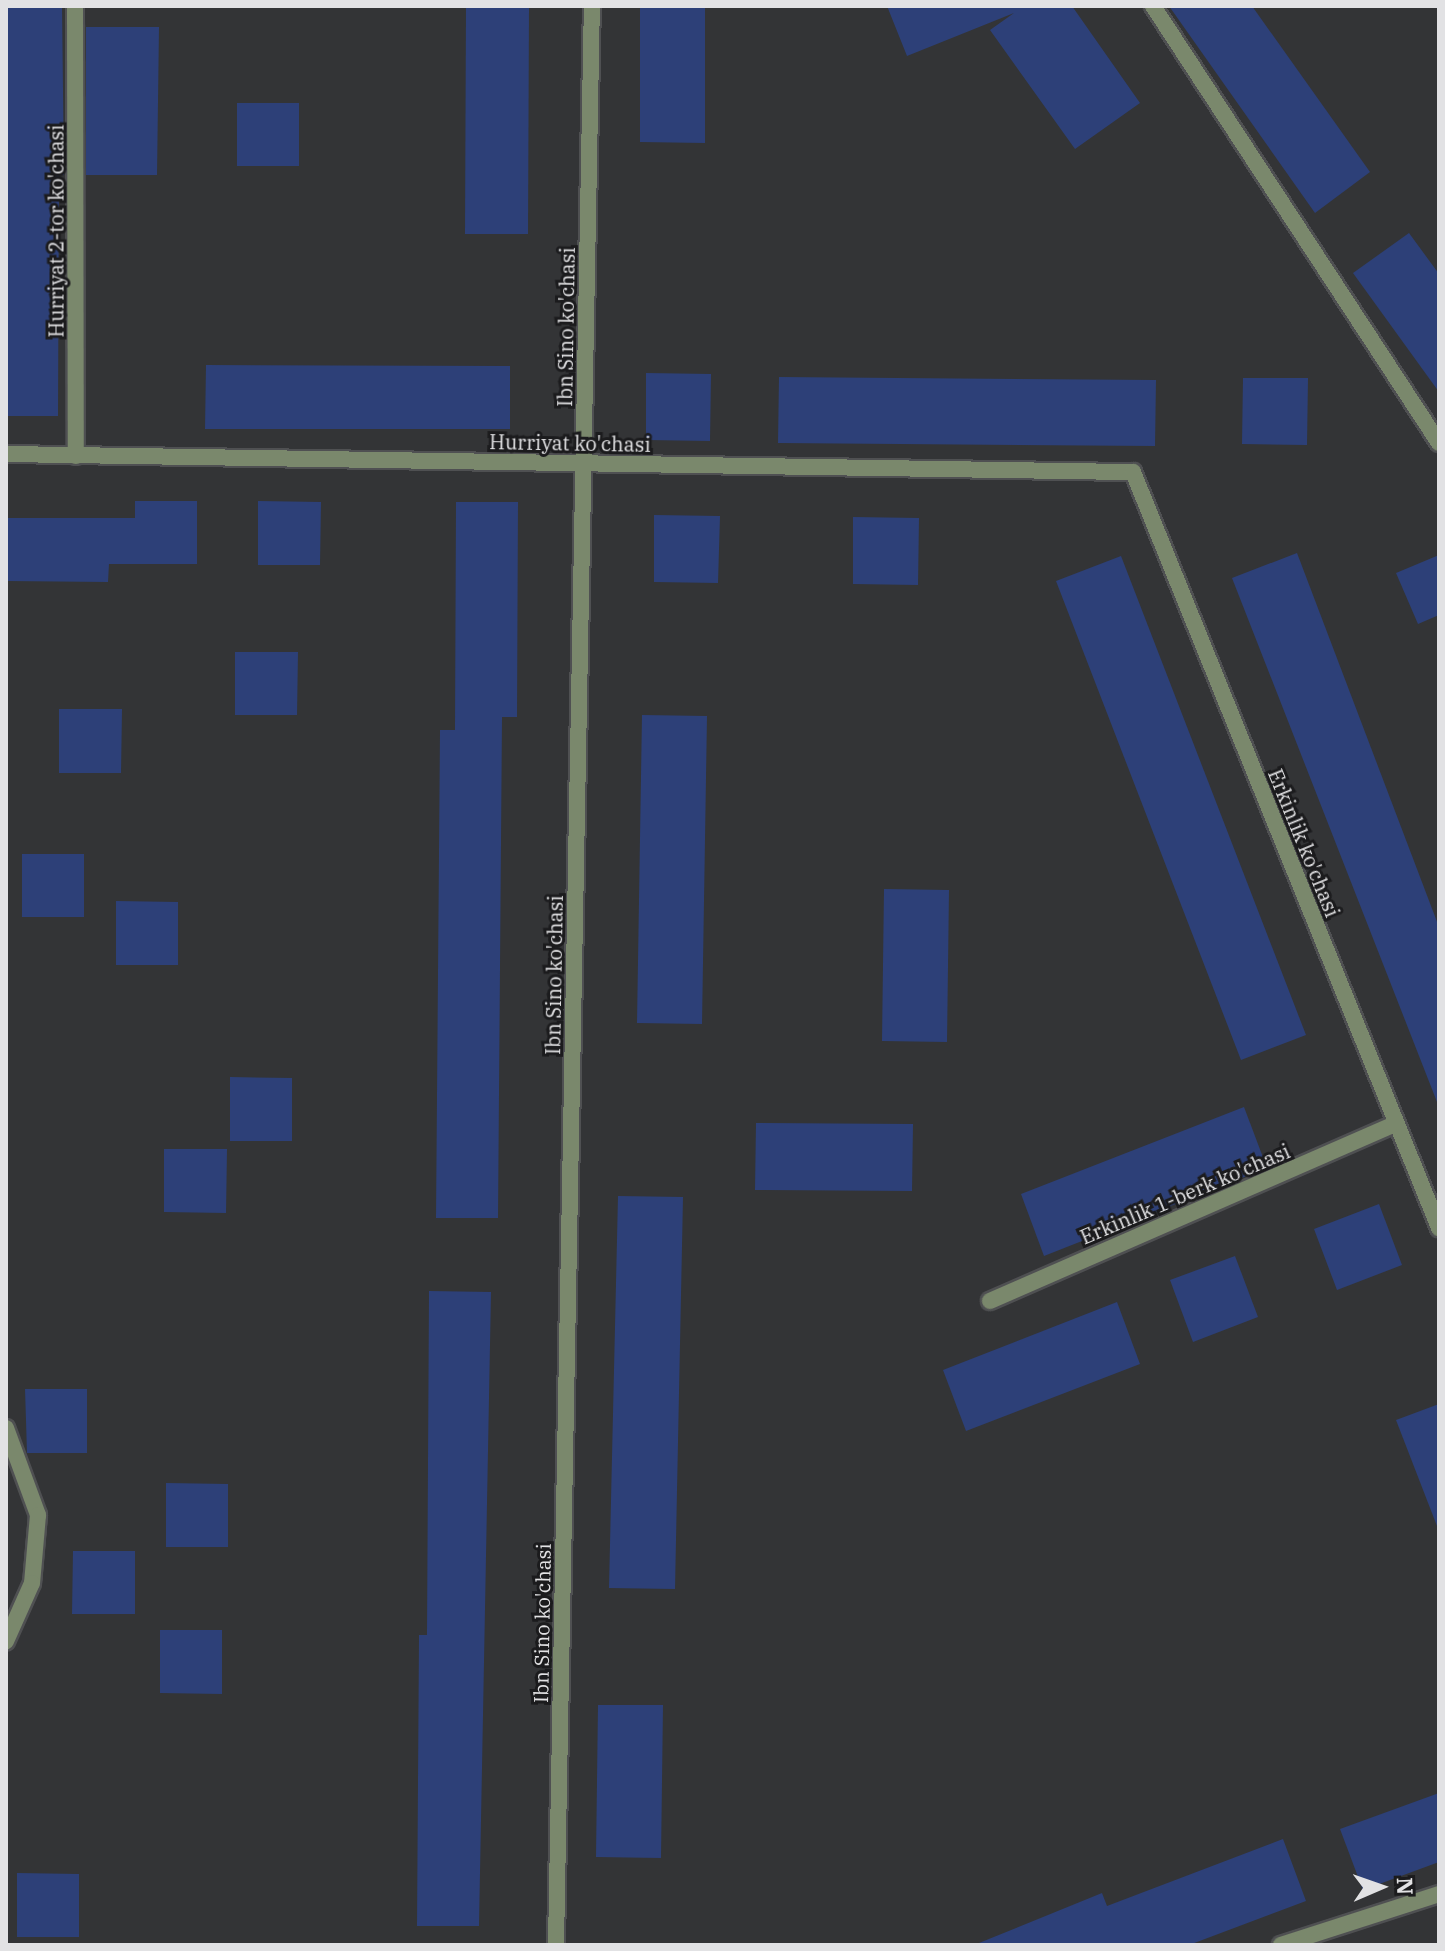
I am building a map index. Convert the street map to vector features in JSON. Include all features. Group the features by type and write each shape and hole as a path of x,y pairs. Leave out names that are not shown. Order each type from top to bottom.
{"street":[{"name":"Hurriyat 2-tor ko'chasi","path":"75,6 76,456"},
{"name":"Ibn Sino ko'chasi","path":"556,1945 592,6"},
{"path":"1153,6 1439,443"},
{"name":"Hurriyat ko'chasi","path":"6,454 1133,472"},
{"name":"Erkinlik ko'chasi","path":"1133,472 1439,1228"},
{"name":"Erkinlik 1-berk ko'chasi","path":"990,1301 1396,1124"},
{"path":"6,1428 38,1515 32,1583 6,1641"},
{"path":"1281,1945 1439,1894"}],"building":[{"path":"6,6 62,6 64,175 59,175 58,416 6,416"},
{"path":"466,6 529,6 528,234 465,234"},
{"path":"640,6 705,6 705,143 640,142"},
{"path":"887,6 1072,6 1140,103 1075,149 990,30 1014,13 907,56"},
{"path":"1169,6 1252,6 1370,172 1315,213"},
{"path":"86,27 159,27 157,175 86,175"},
{"path":"237,103 299,103 299,166 237,166"},
{"path":"1409,233 1439,274 1439,392 1353,273"},
{"path":"206,365 510,366 510,429 205,429"},
{"path":"646,373 711,374 710,441 646,440"},
{"path":"779,377 1156,380 1155,446 778,443"},
{"path":"1243,378 1308,378 1307,445 1242,444"},
{"path":"135,501 197,501 197,564 109,564 108,582 6,581 6,518 135,518"},
{"path":"258,501 321,502 320,565 258,565"},
{"path":"456,502 518,502 517,717 502,717 498,1218 436,1218 440,730 455,730"},
{"path":"654,515 720,516 718,583 654,582"},
{"path":"853,517 919,518 918,585 853,584"},
{"path":"1297,553 1439,927 1439,1107 1232,578"},
{"path":"1439,555 1439,615 1418,624 1396,573"},
{"path":"1121,556 1306,1035 1241,1060 1056,581"},
{"path":"235,652 298,652 297,715 235,715"},
{"path":"59,709 122,709 121,773 59,773"},
{"path":"642,715 707,716 702,1024 637,1023"},
{"path":"22,854 84,854 84,917 22,917"},
{"path":"884,889 949,890 947,1042 882,1041"},
{"path":"116,901 178,902 178,965 116,965"},
{"path":"230,1077 292,1078 292,1141 230,1141"},
{"path":"1244,1107 1267,1168 1044,1256 1021,1194"},
{"path":"756,1123 913,1124 912,1191 755,1190"},
{"path":"164,1149 227,1149 226,1213 164,1212"},
{"path":"618,1196 683,1197 675,1589 609,1588"},
{"path":"1379,1204 1402,1265 1337,1290 1314,1229"},
{"path":"1235,1256 1258,1317 1193,1342 1170,1280"},
{"path":"429,1291 491,1292 479,1926 417,1926 419,1635 427,1635"},
{"path":"1117,1302 1140,1364 966,1431 943,1370"},
{"path":"25,1389 87,1389 87,1453 27,1453"},
{"path":"1439,1404 1439,1526 1437,1526 1396,1420"},
{"path":"166,1483 228,1484 228,1547 166,1547"},
{"path":"73,1551 135,1551 135,1614 72,1614"},
{"path":"160,1630 222,1630 222,1694 160,1693"},
{"path":"598,1705 663,1705 661,1858 596,1857"},
{"path":"1439,1793 1439,1862 1363,1890 1340,1829"},
{"path":"1283,1839 1306,1901 1189,1945 974,1945 1102,1893 1107,1906"},
{"path":"17,1873 79,1874 79,1937 17,1937"}]}
